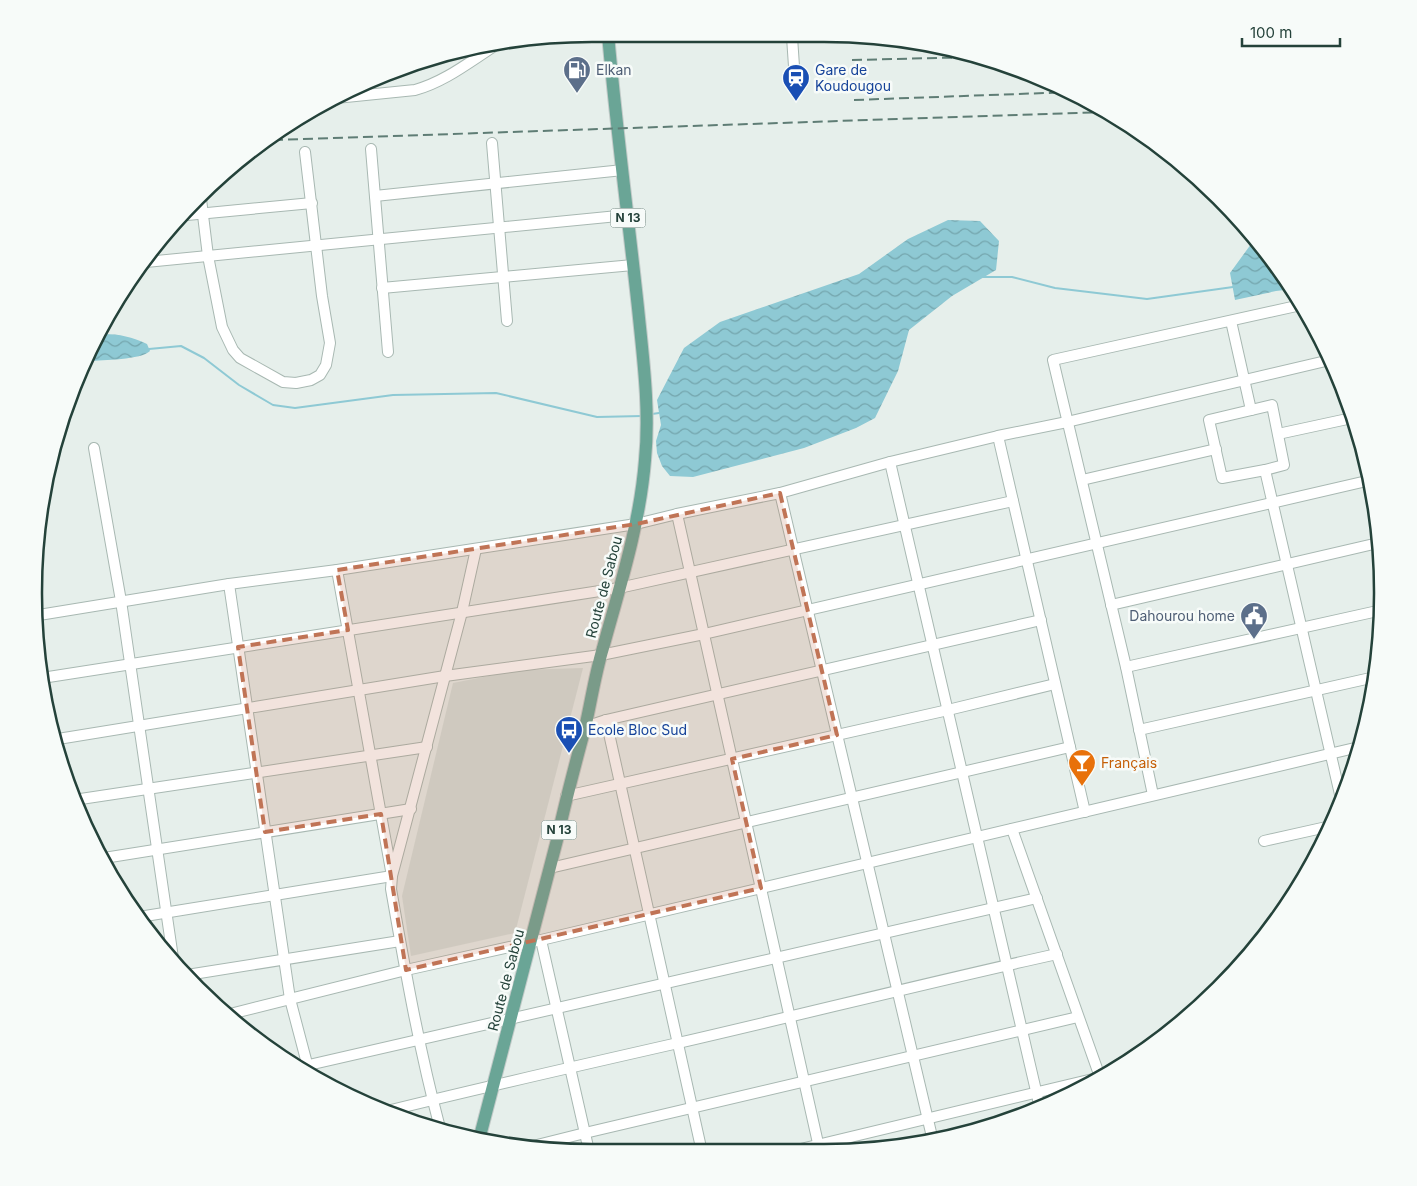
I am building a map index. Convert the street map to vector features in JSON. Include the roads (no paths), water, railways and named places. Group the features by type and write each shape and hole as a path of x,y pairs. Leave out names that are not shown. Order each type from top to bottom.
{"main road":[{"name":"Route de Sabou","path":"481,1132 511,1018 536,941 566,796 636,524 644,478 646,403 628,215 616,129 609,43"}],"street":[{"path":"792,43 795,81"},
{"path":"357,96 425,88 446,78 483,54"},
{"path":"492,143 507,321"},
{"path":"371,149 388,352"},
{"path":"202,206 208,256 222,327 233,350 240,358 283,382 311,380 320,375 326,365 330,344 322,296 305,152"},
{"path":"375,196 623,170"},
{"path":"194,215 312,203"},
{"path":"154,261 628,215"},
{"path":"382,288 633,265"},
{"path":"1153,795 1126,667 1053,360 1294,307"},
{"path":"1231,321 1251,410"},
{"path":"43,614 229,584 337,570 636,524 780,493 890,462 1323,362"},
{"path":"1272,405 1284,465 1222,478 1210,420 1251,410 1272,405"},
{"path":"1278,434 1346,419"},
{"path":"998,436 1085,812"},
{"path":"94,448 121,601 171,947"},
{"path":"1082,480 1216,449"},
{"path":"890,462 1039,1100"},
{"path":"1265,470 1338,789"},
{"path":"62,738 445,676 601,655 704,634 1363,482"},
{"path":"780,493 931,1133"},
{"path":"49,677 619,588 1013,501"},
{"path":"677,514 818,1144"},
{"path":"1111,605 1372,544"},
{"path":"438,1121 400,941 391,889 392,876 462,612 476,549"},
{"path":"337,570 392,876"},
{"path":"229,584 290,999 304,1062"},
{"path":"1126,667 1373,612"},
{"path":"585,727 606,720 1041,620"},
{"path":"1139,730 1368,679"},
{"path":"566,796 1055,684"},
{"path":"606,720 700,1144"},
{"path":"550,868 1070,747"},
{"path":"82,799 427,748"},
{"path":"237,1012 406,970 1352,749"},
{"path":"110,857 411,809"},
{"path":"1012,828 1096,1072"},
{"path":"1264,841 1322,828"},
{"path":"147,916 392,876"},
{"path":"313,1067 420,1039 1037,898"},
{"path":"196,974 400,941"},
{"path":"536,941 556,1009 587,1144"},
{"path":"399,1108 570,1066 678,1043 897,990 1057,954"},
{"path":"551,1142 1078,1017"},
{"path":"840,1143 928,1118 1075,1083"}],"water":[{"path":"948,220 980,221 999,241 996,270 952,296 909,330 898,371 875,418 856,428 804,448 693,477 670,476 662,466 657,453 656,441 661,425 657,400 684,348 720,322 859,274 908,239"},
{"path":"1250,245 1284,290 1235,300 1230,273"},
{"path":"107,334 136,339 147,344 150,351 139,356 94,361"}],"waterway":[{"path":"983,277 1012,277 1055,288 1147,299 1233,287"},
{"path":"149,349 181,346 204,358 239,385 273,405 295,408 393,395 496,393 597,417 642,416"},
{"path":"652,414 659,413"}],"railway":[{"path":"852,60 951,58"},
{"path":"854,100 1054,93"},
{"path":"280,140 1092,112"}],"place":[{"name":"Elkan","path":"577,94"},
{"name":"Gare de Koudougou","path":"796,102"},
{"name":"Dahourou home","path":"1254,640"},
{"name":"Ecole Bloc Sud","path":"569,754"},
{"name":"Français","path":"1082,787"}]}
